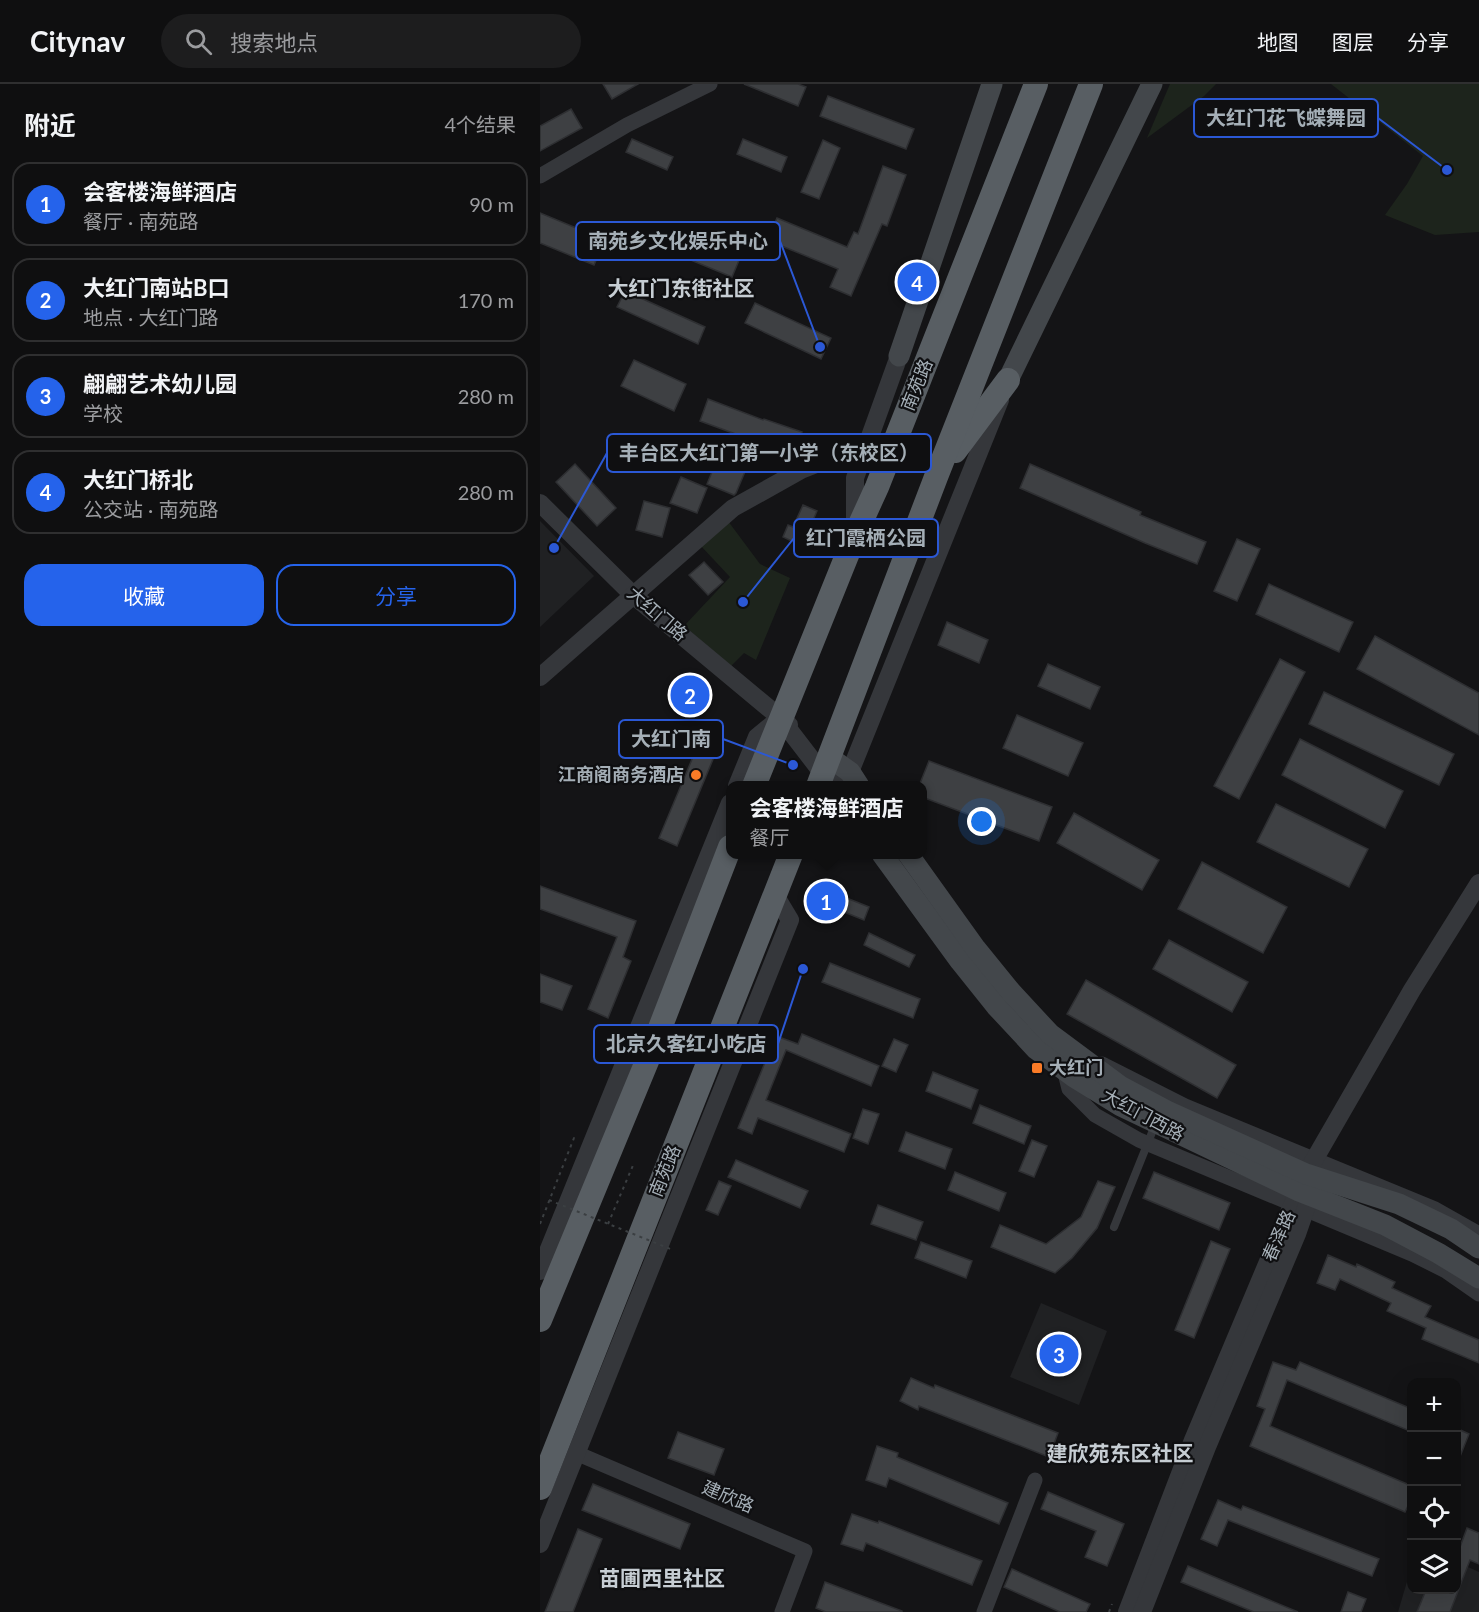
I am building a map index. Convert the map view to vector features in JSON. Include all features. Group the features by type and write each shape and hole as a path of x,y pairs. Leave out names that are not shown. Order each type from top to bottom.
{"highway":[{"name":"南苑路","path":"756,781 856,533 877,487 1036,84"},
{"path":"825,775 936,477 1091,84"},
{"path":"936,477 1008,380"},
{"path":"540,1320 650,1054 726,857"},
{"name":"南苑路","path":"540,1488 789,859"}],"main road":[{"path":"899,356 992,84"},
{"path":"1008,380 1152,84"},
{"path":"825,775 854,779"},
{"name":"大红门西路","path":"885,859 960,961 996,1006 1036,1049 1121,1106 1155,1123 1308,1184 1399,1204 1458,1229"},
{"name":"大红门西路","path":"911,859 976,949 1011,992 1050,1034 1120,1086 1438,1253 1479,1278"}],"street":[{"path":"540,176 627,125 710,84"},
{"path":"856,533 855,478 899,356"},
{"path":"854,779 1008,380"},
{"path":"540,677 732,508 803,469 867,444"},
{"name":"大红门路","path":"540,503 633,595 780,718 825,775"},
{"path":"739,781 757,737 780,718"},
{"path":"540,1271 726,813"},
{"name":"春泽路","path":"1142,1612 1207,1447 1297,1234 1308,1184 1412,990 1479,883"},
{"path":"540,1544 790,920 775,895"},
{"name":"春泽路","path":"1127,1612 1193,1440 1282,1226 1479,902"},
{"path":"606,1108 650,1054"},
{"path":"1064,1069 1069,1089 1095,1115 1148,1144 1308,1184 1412,1254 1446,1271 1479,1294"},
{"name":"建欣路","path":"576,1453 805,1551 782,1612"},
{"path":"984,1612 1035,1480"}],"lane":[{"path":"1114,1227 1155,1123"}],"path":[{"path":"540,1224 574,1138"},
{"path":"608,1224 634,1163"},
{"path":"549,1200 673,1250"}],"shaded area":[{"path":"1170,84 1216,84 1204,96 1147,138"},
{"path":"1331,84 1479,84 1479,232 1435,235 1385,215 1423,156"},
{"path":"540,521 594,576 540,627"},
{"path":"728,521 760,564 790,578 756,660 744,653 731,666 684,626 730,577 700,545"},
{"path":"1041,1303 1107,1331 1079,1405 1010,1377"},
{"path":"1461,1564 1479,1572 1479,1612 1398,1612 1407,1582 1407,1594 1461,1594"}],"building":[{"path":"603,84 638,84 612,99"},
{"path":"744,84 798,84 806,87 798,106"},
{"path":"828,96 914,129 906,149 820,116"},
{"path":"571,109 582,128 540,151 540,126"},
{"path":"632,139 673,157 667,170 626,152"},
{"path":"743,139 787,157 781,172 737,154"},
{"path":"823,140 840,148 819,199 801,192"},
{"path":"883,166 906,175 887,226 882,224 851,296 830,287 838,269 767,240 777,218 847,247 854,232 858,234"},
{"path":"540,213 605,240 594,265 540,243"},
{"path":"672,230 740,258 732,277 664,249"},
{"path":"625,291 705,327 698,344 617,307"},
{"path":"755,303 831,338 821,359 745,323"},
{"path":"634,360 686,384 674,411 621,386"},
{"path":"708,399 802,432 793,455 700,421"},
{"path":"719,455 747,467 734,495 707,484"},
{"path":"575,464 616,508 597,526 556,482"},
{"path":"1030,464 1141,512 1140,515 1206,542 1197,564 1020,488"},
{"path":"681,477 707,488 697,513 670,503"},
{"path":"644,501 670,508 662,537 636,530"},
{"path":"803,505 817,511 802,546 783,537 788,525 793,527"},
{"path":"1237,539 1260,549 1237,601 1214,591"},
{"path":"704,562 723,582 708,595 689,575"},
{"path":"1269,584 1353,622 1339,652 1256,614"},
{"path":"947,622 988,640 979,663 938,645"},
{"path":"1375,636 1479,693 1479,735 1357,669"},
{"path":"1280,659 1305,672 1239,799 1214,786"},
{"path":"1048,664 1100,687 1090,709 1038,686"},
{"path":"680,678 708,702 700,712 672,687"},
{"path":"1324,692 1454,754 1439,785 1309,724"},
{"path":"1017,715 1083,743 1068,776 1003,748"},
{"path":"703,733 721,740 677,846 659,838"},
{"path":"1300,739 1403,791 1385,828 1282,775"},
{"path":"929,761 1052,807 1039,841 927,799 927,781 921,781"},
{"path":"1276,804 1368,849 1349,887 1257,842"},
{"path":"1074,813 1159,860 1142,890 1057,843"},
{"path":"1202,862 1287,907 1263,953 1178,909"},
{"path":"540,886 636,921 623,957 631,961 608,1018 588,1009 617,937 540,909"},
{"path":"834,893 869,907 864,920 829,906"},
{"path":"869,933 915,955 909,967 864,945"},
{"path":"1169,940 1248,982 1232,1012 1153,969"},
{"path":"830,963 920,999 913,1018 822,982"},
{"path":"540,974 572,986 562,1010 540,1002"},
{"path":"1086,980 1236,1065 1217,1098 1067,1014"},
{"path":"802,1034 879,1066 871,1086 786,1050 766,1100 851,1134 844,1152 758,1118 752,1134 738,1128 776,1036 798,1044"},
{"path":"894,1039 908,1045 896,1072 882,1066"},
{"path":"933,1072 978,1090 971,1109 926,1091"},
{"path":"980,1105 1031,1126 1024,1144 973,1123"},
{"path":"863,1109 879,1114 868,1144 853,1138"},
{"path":"906,1132 952,1149 945,1169 899,1151"},
{"path":"1032,1140 1047,1146 1034,1177 1019,1171"},
{"path":"736,1160 808,1191 800,1208 728,1177"},
{"path":"955,1172 1006,1193 999,1211 948,1190"},
{"path":"1154,1172 1230,1203 1219,1230 1143,1198"},
{"path":"719,1181 731,1186 718,1215 706,1210"},
{"path":"1098,1181 1115,1187 1097,1228 1072,1258 1055,1273 991,1247 1000,1225 1046,1244 1081,1217"},
{"path":"878,1205 923,1222 916,1240 871,1224"},
{"path":"1211,1241 1230,1249 1194,1338 1175,1330"},
{"path":"921,1242 972,1261 966,1278 915,1258"},
{"path":"1328,1255 1356,1267 1357,1264 1395,1282 1392,1288 1431,1306 1425,1317 1479,1340 1479,1363 1422,1339 1426,1328 1387,1311 1391,1303 1340,1279 1335,1290 1317,1283"},
{"path":"1273,1362 1296,1370 1300,1362 1407,1407 1407,1430 1287,1380 1270,1426 1407,1484 1405,1512 1250,1446 1265,1409 1257,1406"},
{"path":"911,1378 934,1388 935,1385 1058,1433 1049,1457 919,1406 918,1410 900,1401"},
{"path":"1461,1430 1469,1434 1461,1454"},
{"path":"678,1432 724,1449 714,1475 668,1458"},
{"path":"877,1446 898,1453 897,1457 1008,1503 999,1524 889,1478 886,1487 866,1480"},
{"path":"593,1484 690,1524 680,1549 582,1510"},
{"path":"1048,1492 1124,1524 1107,1566 1085,1557 1096,1531 1041,1509"},
{"path":"1218,1500 1241,1510 1243,1506 1379,1559 1372,1576 1228,1520 1217,1546 1201,1539"},
{"path":"852,1514 878,1523 879,1521 982,1561 972,1585 866,1543 863,1551 841,1544"},
{"path":"1467,1528 1479,1533 1479,1564 1470,1560 1461,1583 1461,1544"},
{"path":"578,1529 602,1539 573,1612 545,1612"},
{"path":"1188,1566 1298,1612 1254,1612 1181,1582"},
{"path":"1012,1569 1090,1604 1086,1612 1060,1612 1004,1587"},
{"path":"825,1582 902,1612 826,1612 816,1608"},
{"path":"1348,1592 1366,1599 1361,1612 1341,1612"},
{"path":"1424,1594 1457,1594 1450,1612 1417,1612"}],"place":[{"name":"大红门花飞蝶舞园","path":"1447,170"},
{"name":"大红门桥北","path":"917,282"},
{"name":"南苑乡文化娱乐中心","path":"820,347"},
{"name":"丰台区大红门第一小学（东校区）","path":"554,548"},
{"name":"红门霞栖公园","path":"743,602"},
{"name":"大红门南站B口","path":"690,695"},
{"name":"大红门南","path":"793,765"},
{"name":"江商阁商务酒店","path":"696,775"},
{"name":"会客楼海鲜酒店","path":"826,901"},
{"name":"北京久客红小吃店","path":"803,969"},
{"name":"大红门","path":"1037,1068"},
{"name":"翩翩艺术幼儿园","path":"1059,1354"}],"district":[{"name":"大红门东街社区","path":"681,289"},
{"name":"建欣苑东区社区","path":"1120,1454"},
{"name":"苗圃西里社区","path":"662,1579"}]}
